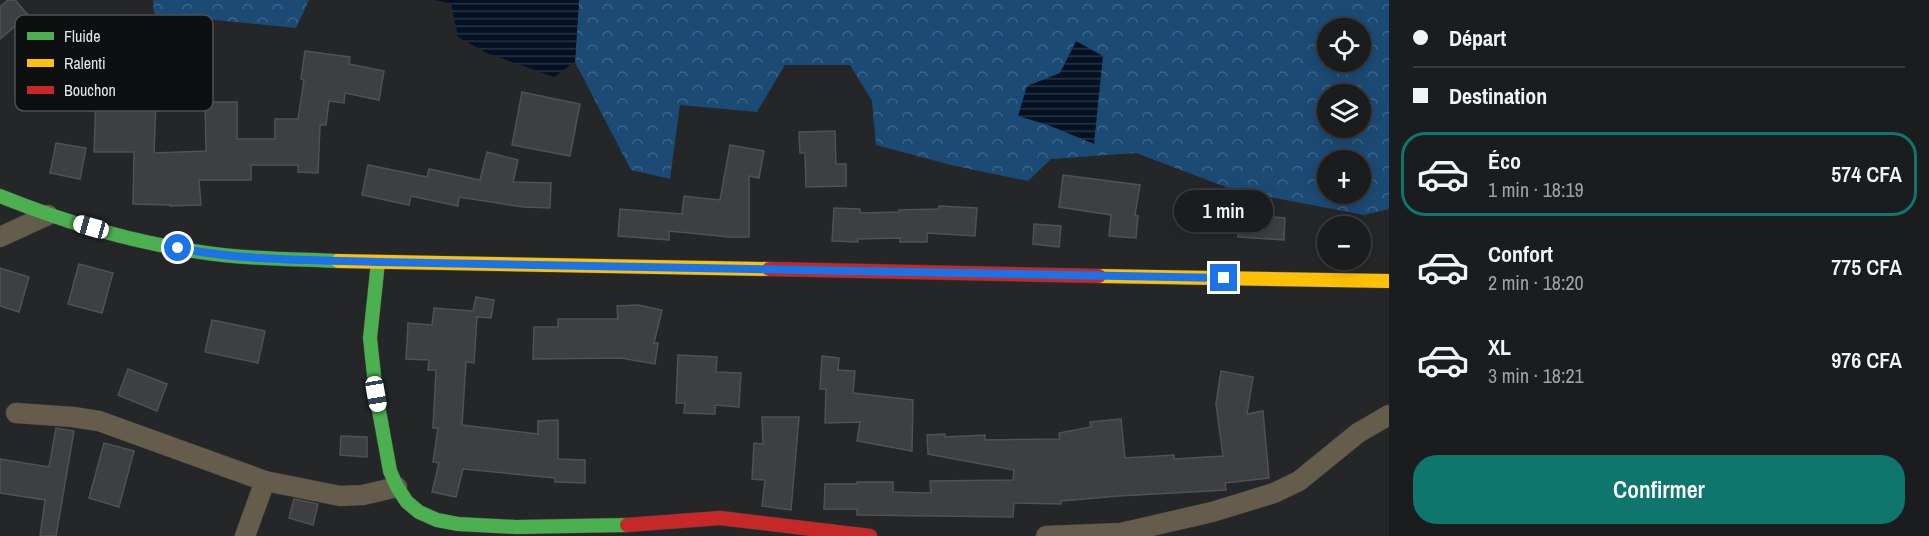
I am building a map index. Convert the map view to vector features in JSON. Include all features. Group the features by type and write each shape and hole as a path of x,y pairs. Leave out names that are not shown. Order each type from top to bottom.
{"main road":[{"path":"0,195 48,215 134,240 200,252 259,258 1389,280"},
{"path":"378,262 370,338 376,394 390,471 407,502 419,512 437,520 458,524 516,527 614,526 720,518 870,536"}],"street":[{"path":"0,237 48,215"},
{"path":"16,413 99,421 265,481 340,496 363,495 397,487"},
{"path":"1046,536 1121,533 1212,512 1274,493 1299,481 1358,433 1389,415"},
{"path":"245,536 265,481"}],"green space":[{"path":"153,0 309,0 296,28 213,20 213,15 154,14"},
{"path":"579,0 1389,0 1389,209 1364,215 1234,190 1136,153 1051,159 1028,181 951,165 876,145 872,101 850,65 785,65 757,112 680,105 670,179 631,170 575,62"}],"shaded area":[{"path":"435,0 579,0 575,62 554,77 487,53 458,37 451,4"},
{"path":"1076,41 1103,56 1094,144 1048,125 1018,116 1027,86 1060,73"}],"building":[{"path":"8,0 15,0 28,15 15,15 15,26 0,39 0,7"},
{"path":"305,51 350,57 349,64 384,71 379,100 345,93 344,103 329,101 326,125 320,125 318,173 298,172 298,165 251,165 251,180 199,180 201,205 133,204 134,152 94,152 96,111 156,111 154,153 206,151 205,111 213,111 213,102 237,102 237,139 275,139 275,119 298,119 304,80 301,79"},
{"path":"522,92 580,104 570,156 512,145"},
{"path":"835,131 836,164 846,164 846,186 806,187 805,153 800,153 799,132"},
{"path":"56,143 86,148 80,179 50,173"},
{"path":"730,145 764,151 759,178 749,176 749,237 669,231 669,240 618,236 620,209 682,214 684,196 720,200"},
{"path":"487,152 518,160 513,182 551,183 550,208 523,207 459,197 458,206 411,196 409,205 362,195 368,165 427,177 429,169 480,180"},
{"path":"1063,175 1140,185 1135,215 1138,216 1136,238 1109,236 1111,215 1059,207"},
{"path":"939,206 977,208 975,236 927,233 927,242 900,242 900,238 858,239 858,242 832,241 834,208 860,209 860,213 939,209"},
{"path":"1240,214 1285,218 1284,240 1238,237"},
{"path":"1034,224 1061,226 1059,247 1033,244"},
{"path":"79,264 113,273 102,313 68,304"},
{"path":"0,268 29,277 19,312 0,306"},
{"path":"476,297 494,300 491,318 477,317 474,363 466,362 462,425 538,434 538,421 558,420 558,459 585,460 585,483 555,482 555,478 463,469 456,497 432,492 439,463 433,462 438,428 433,428 436,370 428,370 429,360 406,359 408,323 432,325 434,308 473,311"},
{"path":"638,305 662,310 654,343 658,343 655,364 621,358 533,359 534,327 558,327 558,319 618,319 617,306"},
{"path":"212,320 265,331 258,363 205,352"},
{"path":"678,355 717,357 716,372 741,373 739,407 715,405 715,414 684,413 685,403 676,403"},
{"path":"822,356 839,358 838,370 855,371 853,393 913,400 912,451 857,441 860,422 825,423 826,389 820,389"},
{"path":"128,369 167,384 157,411 118,395"},
{"path":"1221,371 1253,377 1247,414 1263,411 1269,478 1225,483 1226,490 1119,496 1061,501 1061,504 1014,503 1013,517 857,515 857,509 824,509 825,484 893,482 893,492 931,493 930,481 1013,480 1014,470 928,454 927,435 945,434 945,437 985,435 985,440 1060,439 1059,433 1091,427 1090,422 1121,419 1125,458 1174,455 1174,459 1223,456 1216,404"},
{"path":"762,417 799,417 791,510 762,506 765,480 752,479 754,443 763,444"},
{"path":"56,428 74,431 56,536 40,536 45,500 0,493 0,459 49,467"},
{"path":"341,436 367,437 367,457 340,455"},
{"path":"104,443 134,451 119,507 89,498"},
{"path":"294,499 318,504 313,525 289,518"}],"traffic: fast":[{"path":"0,196 98,230 174,248 234,256 338,261"},
{"path":"378,262 370,338 376,394 390,471 407,502 419,512 437,520 458,524 516,527 627,525"}],"traffic: slow":[{"path":"338,261 769,269"},
{"path":"1099,276 1389,281"}],"traffic: jam":[{"path":"769,269 1099,276"},
{"path":"627,525 720,518 870,536"}],"route":[{"path":"178,248 259,258 378,262 1224,278"}]}
